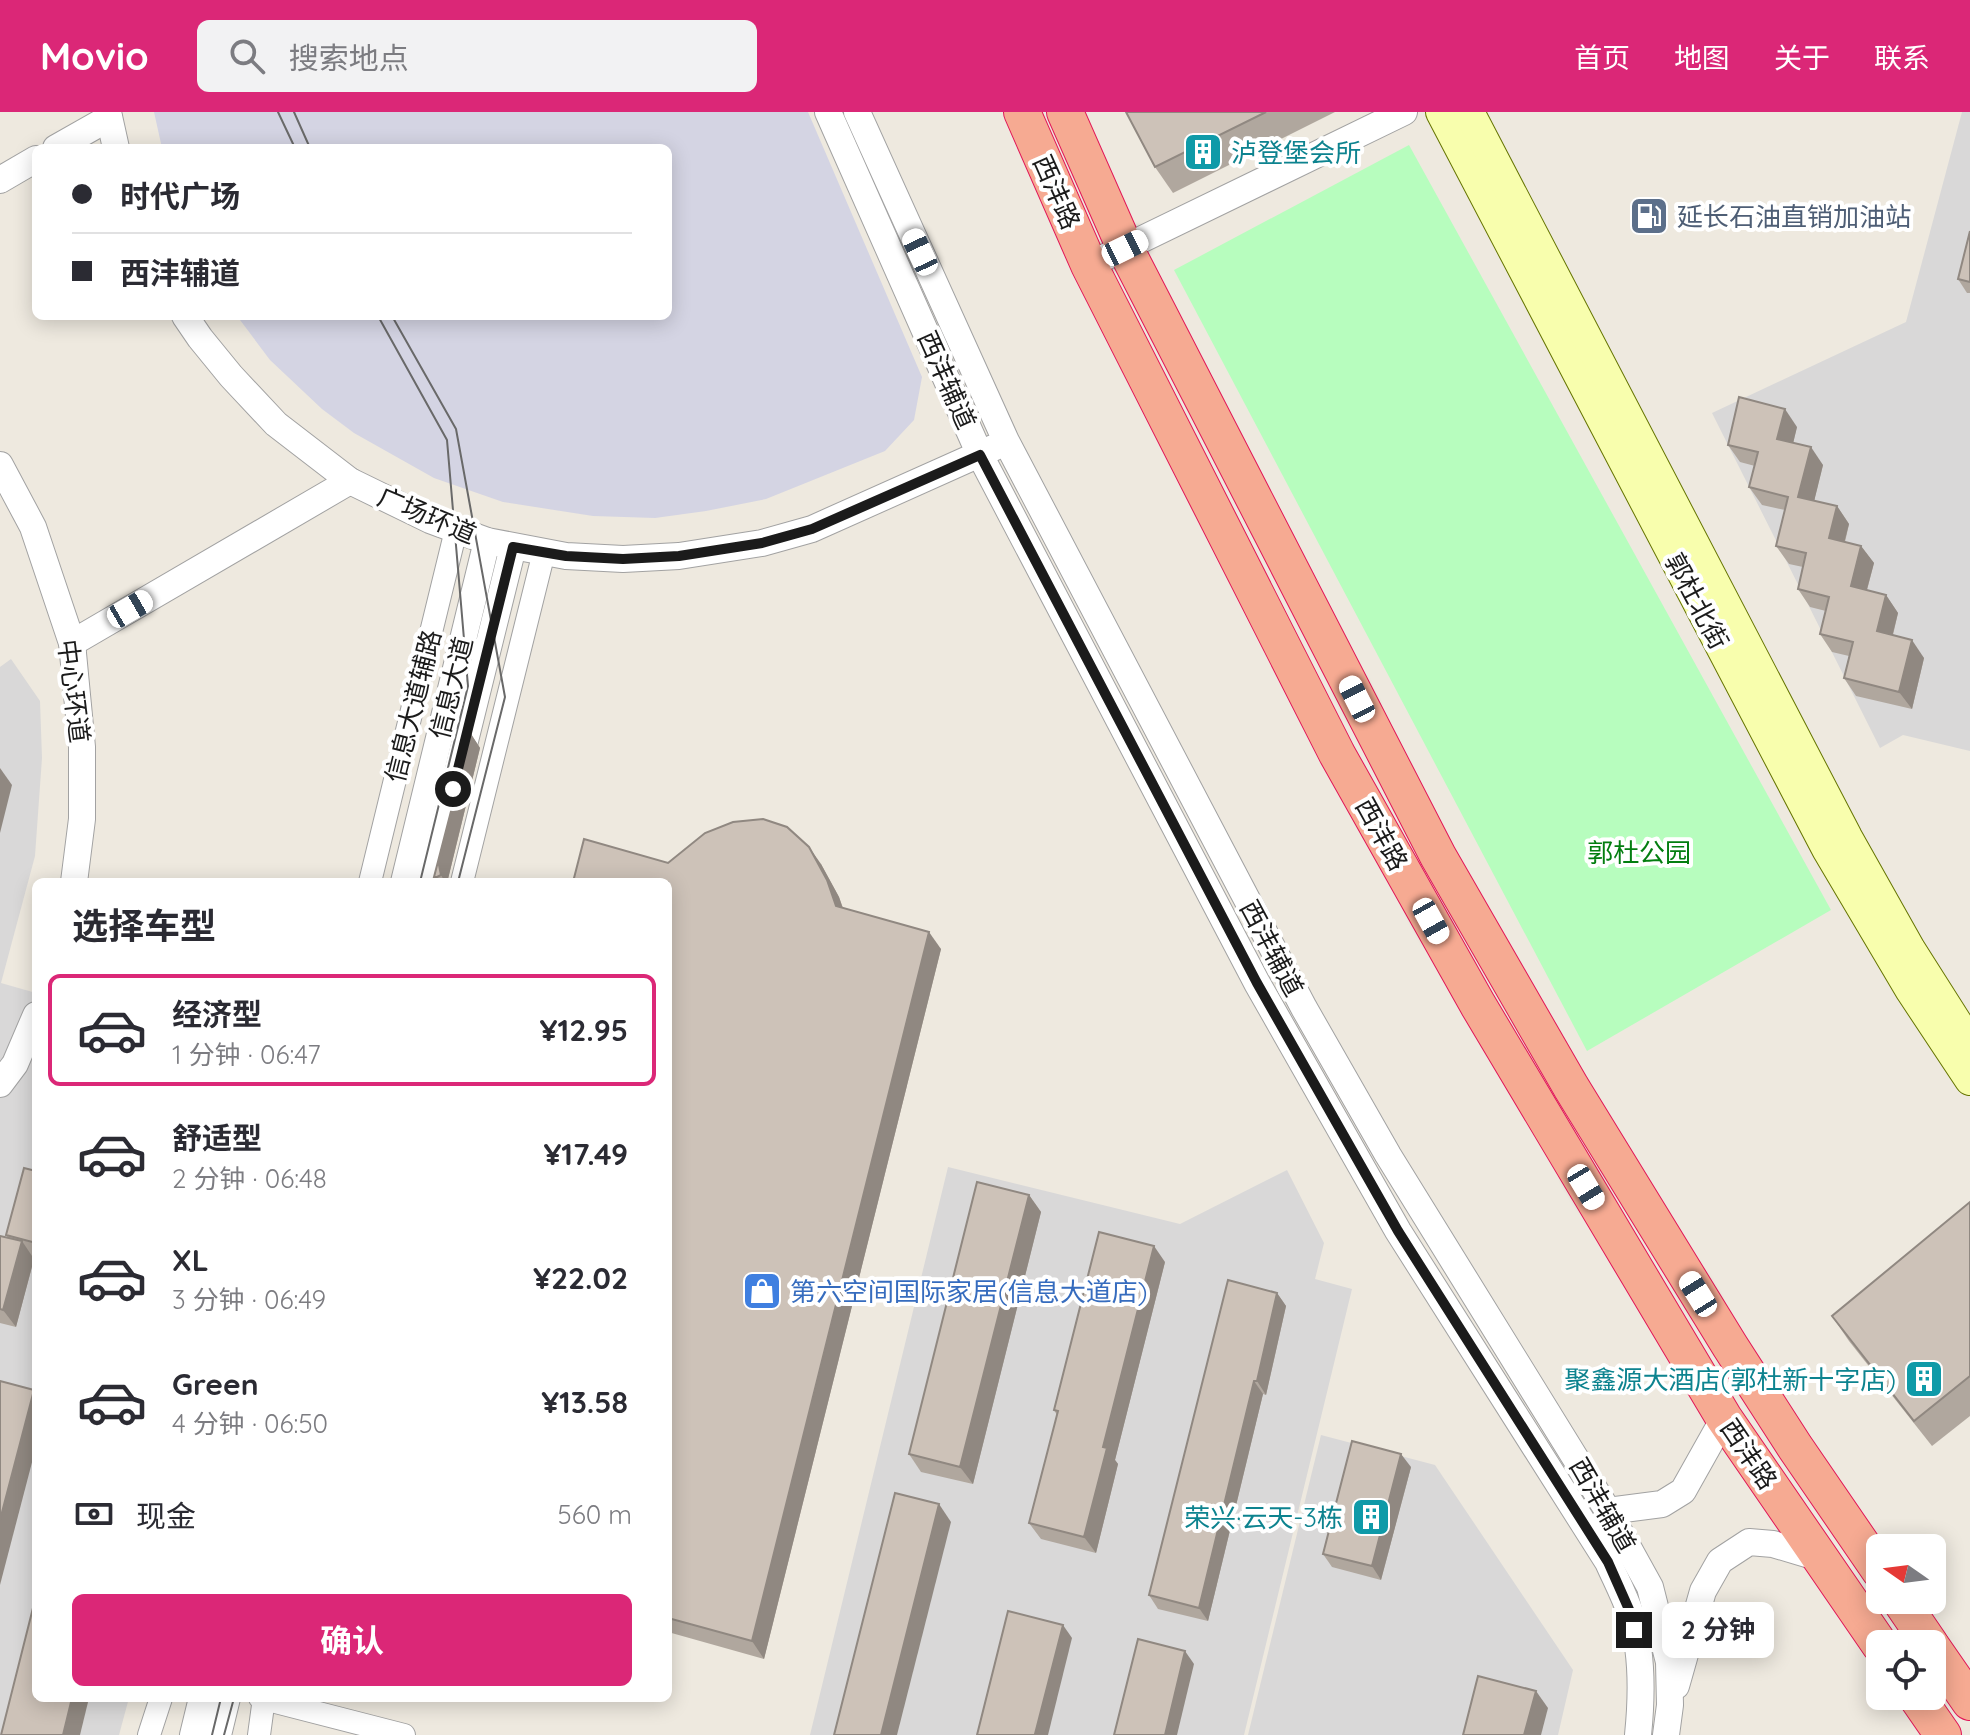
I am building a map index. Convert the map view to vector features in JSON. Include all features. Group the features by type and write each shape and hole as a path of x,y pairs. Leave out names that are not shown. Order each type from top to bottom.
{"highway":[{"name":"西沣路","path":"1022,112 1089,265 1337,754 1478,1005 1724,1418 1870,1630"},
{"name":"西沣路","path":"1065,112 1125,248 1438,856 1571,1087 1730,1346 1866,1551"},
{"path":"1946,1667 1970,1702"},
{"path":"1926,1710 1943,1735"}],"main road":[{"name":"郭杜北街","path":"1441,112 1827,849 1911,991 1970,1080"},
{"name":"郭杜北街","path":"1469,112 1847,837 1910,949 1970,1044"}],"street":[{"name":"西沣辅道","path":"828,112 980,455 1257,983 1398,1231 1608,1562 1631,1614 1638,1646 1641,1709 1638,1735"},
{"name":"西沣辅道","path":"857,112 1006,441 1304,1008 1388,1155 1608,1511 1650,1587 1669,1662 1670,1705"},
{"path":"1089,265 1404,112"},
{"path":"62,144 108,115 115,144"},
{"path":"0,180 32,161"},
{"name":"广场环道","path":"188,320 231,376 276,424 350,481 430,520 487,541 566,556 623,559 679,556 762,543 812,529 1006,441"},
{"name":"中心环道","path":"0,465 33,527 72,643 82,747 82,819 75,878"},
{"path":"72,643 350,481"},
{"name":"信息大道辅路","path":"371,878 456,530"},
{"name":"信息大道","path":"405,878 487,541"},
{"name":"信息大道","path":"431,878 513,547"},
{"path":"463,878 544,552"},
{"path":"0,1084 15,1064 32,1024"},
{"path":"1608,1511 1662,1504 1683,1491 1724,1418"},
{"path":"1666,1735 1670,1705 1703,1591 1720,1561 1749,1542 1773,1544 1820,1558"},
{"path":"149,1735 160,1702"},
{"path":"193,1735 201,1702"},
{"path":"218,1735 226,1702"},
{"path":"259,1735 262,1702"},
{"path":"277,1702 404,1735"}],"shaded area":[{"path":"154,112 808,112 922,377 914,420 885,451 766,499 655,518 593,516 503,502 434,478 354,433 322,409 270,360 240,320 672,320 672,144 161,144"},
{"path":"1962,112 1970,112 1970,751 1903,735 1880,748 1712,413 1906,322"},
{"path":"11,659 40,701 42,758 35,856 1,983 32,992 32,1702 128,1702 119,1735 0,1735 0,667"},
{"path":"948,1167 1180,1224 1287,1170 1324,1243 1315,1279 1352,1289 1244,1735 810,1735"},
{"path":"1321,1435 1435,1465 1573,1670 1558,1735 1248,1735"}],"green space":[{"name":"郭杜公园","path":"1409,145 1831,910 1587,1051 1174,270"}],"building":[{"path":"1126,112 1266,112 1155,167"},
{"path":"1970,231 1970,282 1958,279"},
{"path":"1739,397 1785,409 1777,439 1811,447 1798,497 1837,506 1829,538 1861,546 1851,586 1886,595 1877,631 1912,640 1899,692 1844,678 1853,642 1820,634 1829,597 1798,589 1806,553 1776,546 1788,497 1749,487 1758,452 1728,445"},
{"path":"471,734 439,865 441,875 434,877"},
{"name":"第六空间国际家居(信息大道店)","path":"763,819 787,827 809,847 827,880 836,906 929,932 752,1641 672,1619 672,878 574,878 584,839 668,863 705,833 733,822"},
{"path":"24,1168 32,1170 32,1242 6,1235"},
{"path":"977,1182 1029,1195 960,1467 909,1454"},
{"name":"聚鑫源大酒店(郭杜新十字店)","path":"1970,1202 1970,1376 1914,1421 1832,1316"},
{"path":"1099,1232 1154,1246 1103,1447 1107,1448 1084,1537 1029,1523"},
{"path":"0,1236 22,1241 3,1310 0,1309"},
{"path":"1228,1280 1277,1293 1199,1608 1149,1595"},
{"path":"0,1381 32,1389 32,1398 0,1520"},
{"name":"荣兴·云天-3栋","path":"1352,1441 1401,1454 1372,1566 1323,1554"},
{"path":"895,1493 939,1504 881,1735 834,1735"},
{"path":"1008,1611 1063,1625 1037,1735 977,1735"},
{"path":"32,1612 32,1702 71,1702 63,1735 1,1735"},
{"path":"1138,1639 1185,1651 1165,1735 1114,1735"},
{"path":"1478,1676 1536,1691 1524,1735 1463,1735"}],"tram line":[{"path":"278,112 293,144"},
{"path":"294,112 308,144"},
{"path":"380,320 447,440 468,686 421,878"},
{"path":"394,320 456,429 505,697 459,878"},
{"path":"212,1735 220,1702"},
{"path":"224,1735 233,1702"}],"place":[{"name":"泸登堡会所","path":"1203,152"},
{"name":"延长石油直销加油站","path":"1649,216"},
{"name":"第六空间国际家居(信息大道店)","path":"762,1291"},
{"name":"聚鑫源大酒店(郭杜新十字店)","path":"1924,1379"},
{"name":"荣兴·云天-3栋","path":"1371,1517"}],"route":[{"path":"453,789 513,547 566,556 623,559 679,556 762,543 812,529 980,455 1257,983 1398,1231 1608,1562 1631,1614 1634,1630"}]}
